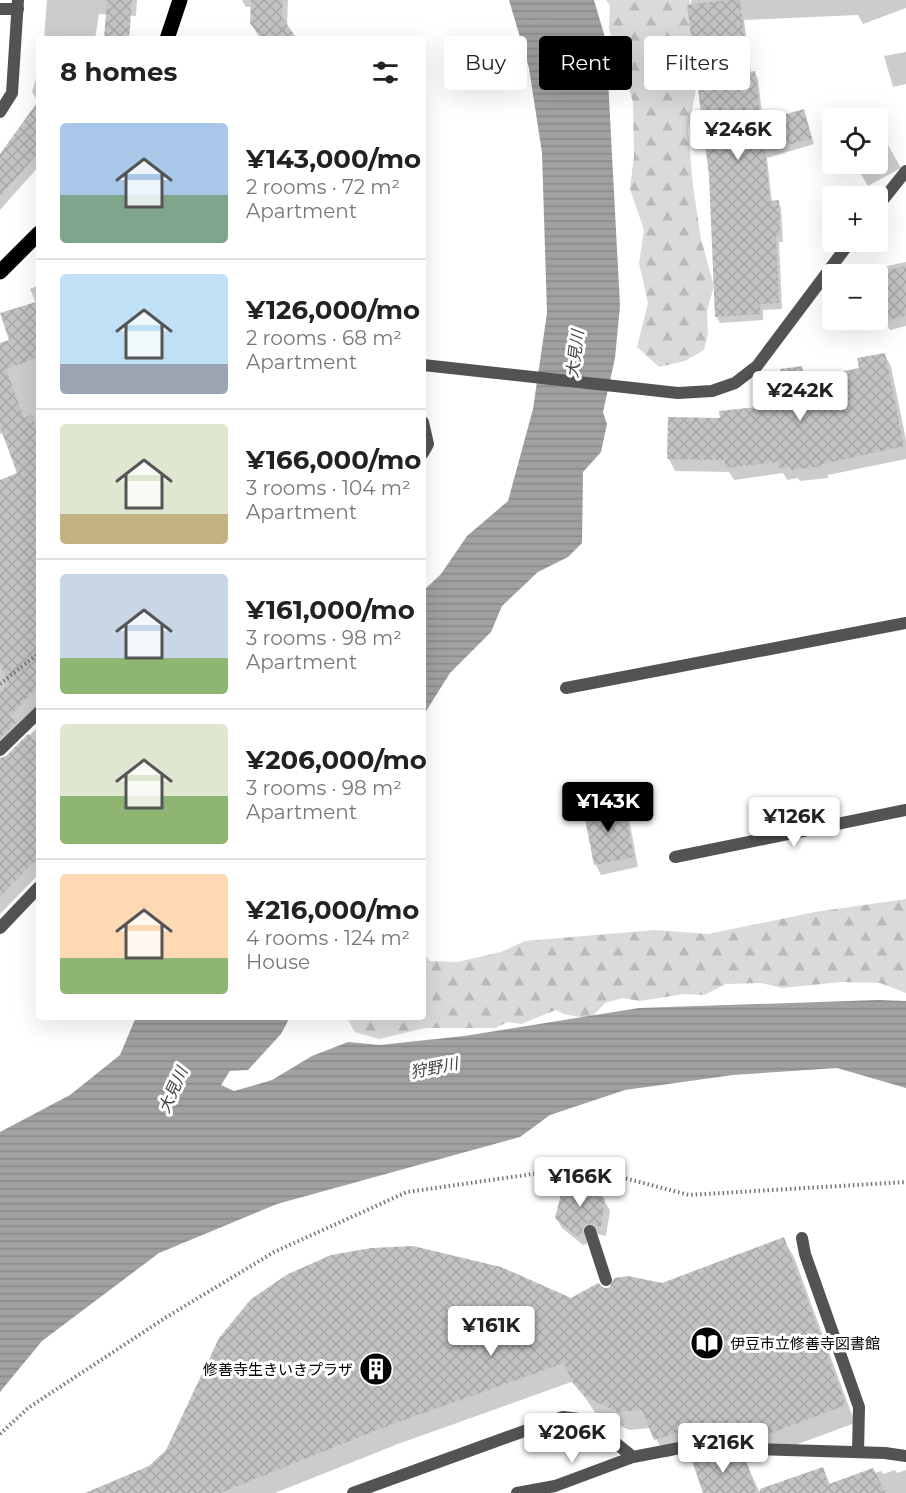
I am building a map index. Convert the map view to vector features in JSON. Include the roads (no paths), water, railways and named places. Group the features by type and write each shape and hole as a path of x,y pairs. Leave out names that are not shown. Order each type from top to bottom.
{"main road":[{"path":"168,36 180,0"},
{"path":"0,272 36,236"}],"street":[{"path":"0,9 18,4 12,93 0,112"},
{"path":"888,194 906,171"},
{"path":"426,365 678,393 712,391 728,386 757,366 842,252"},
{"path":"566,688 906,624"},
{"path":"0,750 36,715"},
{"path":"675,857 906,810"},
{"path":"0,928 36,890"},
{"path":"590,1231 606,1280"},
{"path":"802,1238 805,1254 859,1407 858,1452"},
{"path":"352,1493 563,1417 587,1420 633,1457"},
{"path":"517,1493 555,1486 633,1457 685,1448 858,1452 906,1456"}],"water":[{"name":"大見川","path":"509,0 594,0 605,36 539,36 539,90 609,90 620,306 615,358 603,412 607,424 601,452 583,472 582,543 568,557 538,572 502,606 491,632 450,673 426,711 426,588 441,574 467,536 508,501 533,409 547,313 542,153 527,61 527,36 520,36"},
{"path":"906,1001 906,1088 837,1068 733,1075 625,1090 550,1115 520,1137 277,1204 159,1253 42,1341 0,1392 0,1132 70,1095 120,1055 135,1020 288,1020 281,1034 248,1070 230,1071 221,1085 234,1091 272,1080 312,1056 348,1042 380,1045 464,1036 639,1008"}],"place":[{"name":"伊豆市立修善寺図書館","path":"707,1343"},
{"name":"修善寺生きいきプラザ","path":"376,1369"}],"water label":[{"name":"狩野川","path":"434,1068"}]}
